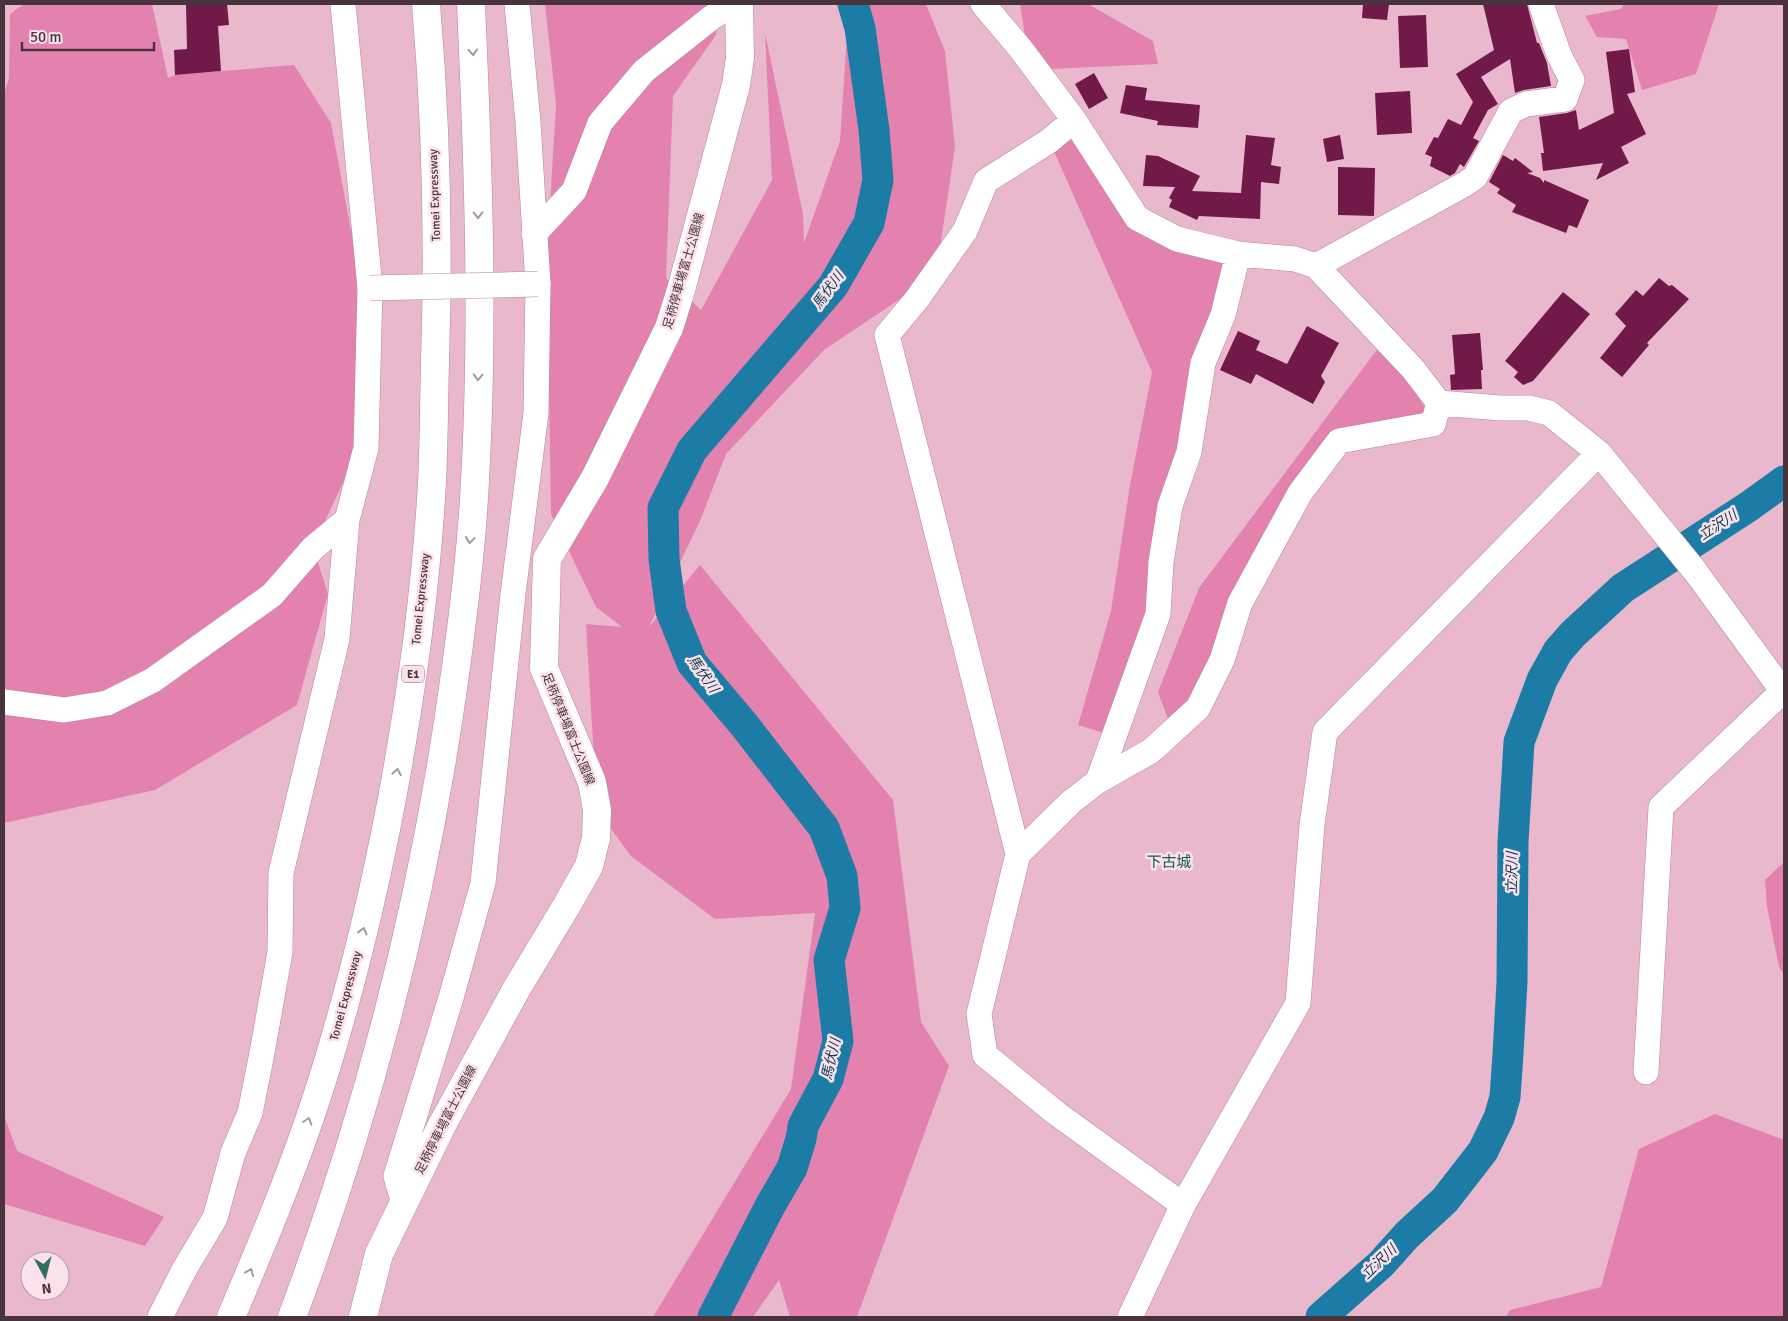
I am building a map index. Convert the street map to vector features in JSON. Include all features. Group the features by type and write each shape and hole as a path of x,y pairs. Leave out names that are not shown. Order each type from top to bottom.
{"main road":[{"name":"Tomei Expressway","path":"231,1317 269,1229 300,1148 327,1066 371,898 389,815 407,715 422,604 432,484 437,203 426,4"},
{"path":"292,1317 328,1218 373,1071 398,977 424,860 447,731 465,600 475,482 479,348 478,158 470,4"},
{"name":"足柄停車場富士公園線","path":"363,1317 379,1254 404,1204 516,988 589,866 596,838 597,810 592,782 544,668 548,560 595,478 669,328 736,86 740,58 739,4"}],"street":[{"path":"160,1317 184,1270 215,1218 233,1153 250,1113 280,952 281,872 337,639 347,520 366,448 370,288 343,4"},
{"path":"404,1204 396,1176 451,998 483,883 513,594 536,413 538,284 528,122 517,4"},
{"path":"534,234 574,190 600,123 644,71 711,18 733,4"},
{"path":"983,4 1020,48 1074,120 1137,218 1177,239 1238,254 1295,259 1316,266 1413,369 1439,403 1500,408 1529,408 1549,413 1599,453 1695,572 1784,692 1660,807 1646,1072"},
{"path":"1316,266 1475,177 1511,111 1526,104 1565,99 1572,80 1559,55 1541,4"},
{"path":"1074,120 1049,141 986,181 965,232 917,300 887,335 1018,854 979,1014 985,1055 1056,1113 1183,1206"},
{"path":"1098,781 1158,614 1161,562 1170,506 1189,452 1203,363 1223,315 1238,254"},
{"path":"370,288 538,284"},
{"path":"1018,854 1071,802 1098,781 1151,752 1198,708 1222,660 1240,603 1300,493 1339,441 1433,424 1439,403"},
{"path":"1130,1317 1183,1206 1298,1003 1312,825 1325,732 1599,453"},
{"path":"4,702 64,710 107,702 153,680 272,595 313,548 347,520"}],"shaded area":[{"path":"24,4 152,4 168,78 175,75 294,65 331,123 358,268 359,448 313,547 328,594 297,705 155,790 4,823 4,94 9,78 10,14"},
{"path":"545,4 719,4 716,35 673,96 666,278 701,310 772,180 765,33 803,214 804,243 840,141 849,4 926,4 945,51 955,147 936,275 824,350 726,454 700,521 649,627 700,565 893,800 921,1022 949,1066 857,1317 790,1317 779,1280 753,1317 653,1317 791,1089 815,913 715,919 631,856 597,810 586,624 622,627 596,607 551,514 547,257 556,104"},
{"path":"1020,4 1088,4 1153,41 1158,64 1051,69 1025,36"},
{"path":"1624,4 1719,4 1696,74 1642,90 1626,39 1597,37 1585,16 1621,9"},
{"path":"1085,136 1153,235 1235,265 1114,736 1078,725 1111,611 1130,485 1152,372 1052,147"},
{"path":"1382,343 1430,415 1347,440 1275,525 1202,701 1168,719 1158,692 1199,588"},
{"path":"1784,862 1784,974 1779,967 1767,907 1765,880"},
{"path":"1715,1114 1784,1140 1784,1317 1506,1317 1510,1310 1601,1287 1639,1149"},
{"path":"4,1115 17,1151 164,1217 145,1246 4,1204"}],"building":[{"path":"186,4 227,4 229,25 218,26 221,71 175,75 174,50 187,49"},
{"path":"1363,4 1389,4 1387,20 1362,18"},
{"path":"1483,4 1527,4 1537,43 1539,43 1547,63 1551,86 1515,93 1510,59 1481,77 1498,104 1488,110 1473,138 1479,141 1464,167 1460,164 1455,173 1450,176 1430,166 1432,157 1425,154 1434,137 1438,138 1448,119 1461,125 1473,102 1456,74 1494,50"},
{"path":"1426,15 1428,67 1400,68 1398,16"},
{"path":"1629,49 1635,92 1627,94 1646,134 1621,147 1629,163 1596,180 1603,163 1543,171 1541,153 1544,153 1539,117 1576,110 1579,130 1614,113 1606,52"},
{"path":"1094,73 1108,98 1089,109 1075,84"},
{"path":"1126,85 1147,88 1145,100 1200,105 1198,128 1157,125 1158,121 1120,113"},
{"path":"1410,91 1412,133 1377,135 1375,93"},
{"path":"1246,135 1275,138 1271,165 1281,167 1279,184 1261,182 1260,219 1199,216 1197,220 1169,207 1172,200 1169,198 1175,187 1143,186 1146,155 1158,156 1200,176 1192,191 1241,193"},
{"path":"1340,135 1344,159 1327,162 1323,139"},
{"path":"1503,155 1513,161 1515,158 1533,172 1527,173 1540,178 1544,183 1544,180 1589,200 1577,228 1569,225 1566,233 1512,212 1516,205 1497,193 1500,189 1489,182"},
{"path":"1338,167 1375,168 1374,216 1338,215"},
{"path":"1659,278 1669,286 1672,285 1689,299 1647,343 1649,345 1622,377 1600,358 1626,326 1615,314 1636,290 1643,296"},
{"path":"1563,292 1590,314 1533,381 1523,385 1514,377 1518,372 1505,361"},
{"path":"1307,326 1339,343 1321,376 1325,382 1313,404 1256,374 1251,384 1220,370 1238,331 1260,341 1256,350 1287,364"},
{"path":"1480,333 1483,370 1481,370 1482,389 1451,390 1450,375 1455,374 1452,335"}],"waterway":[{"name":"馬伏川","path":"713,1317 770,1206 792,1168 803,1126 828,1079 838,1041 829,960 845,908 842,876 824,828 745,726 692,663 671,611 664,559 663,508 692,450 833,286 869,223 878,180 874,130 860,28 853,4"},
{"name":"立沢川","path":"1321,1317 1381,1264 1407,1235 1445,1200 1483,1151 1499,1118 1505,1097 1512,982 1513,842 1519,742 1542,680 1558,651 1573,634 1623,588 1748,507 1784,481"}],"district":[{"name":"下古城","path":"1169,862"}]}
